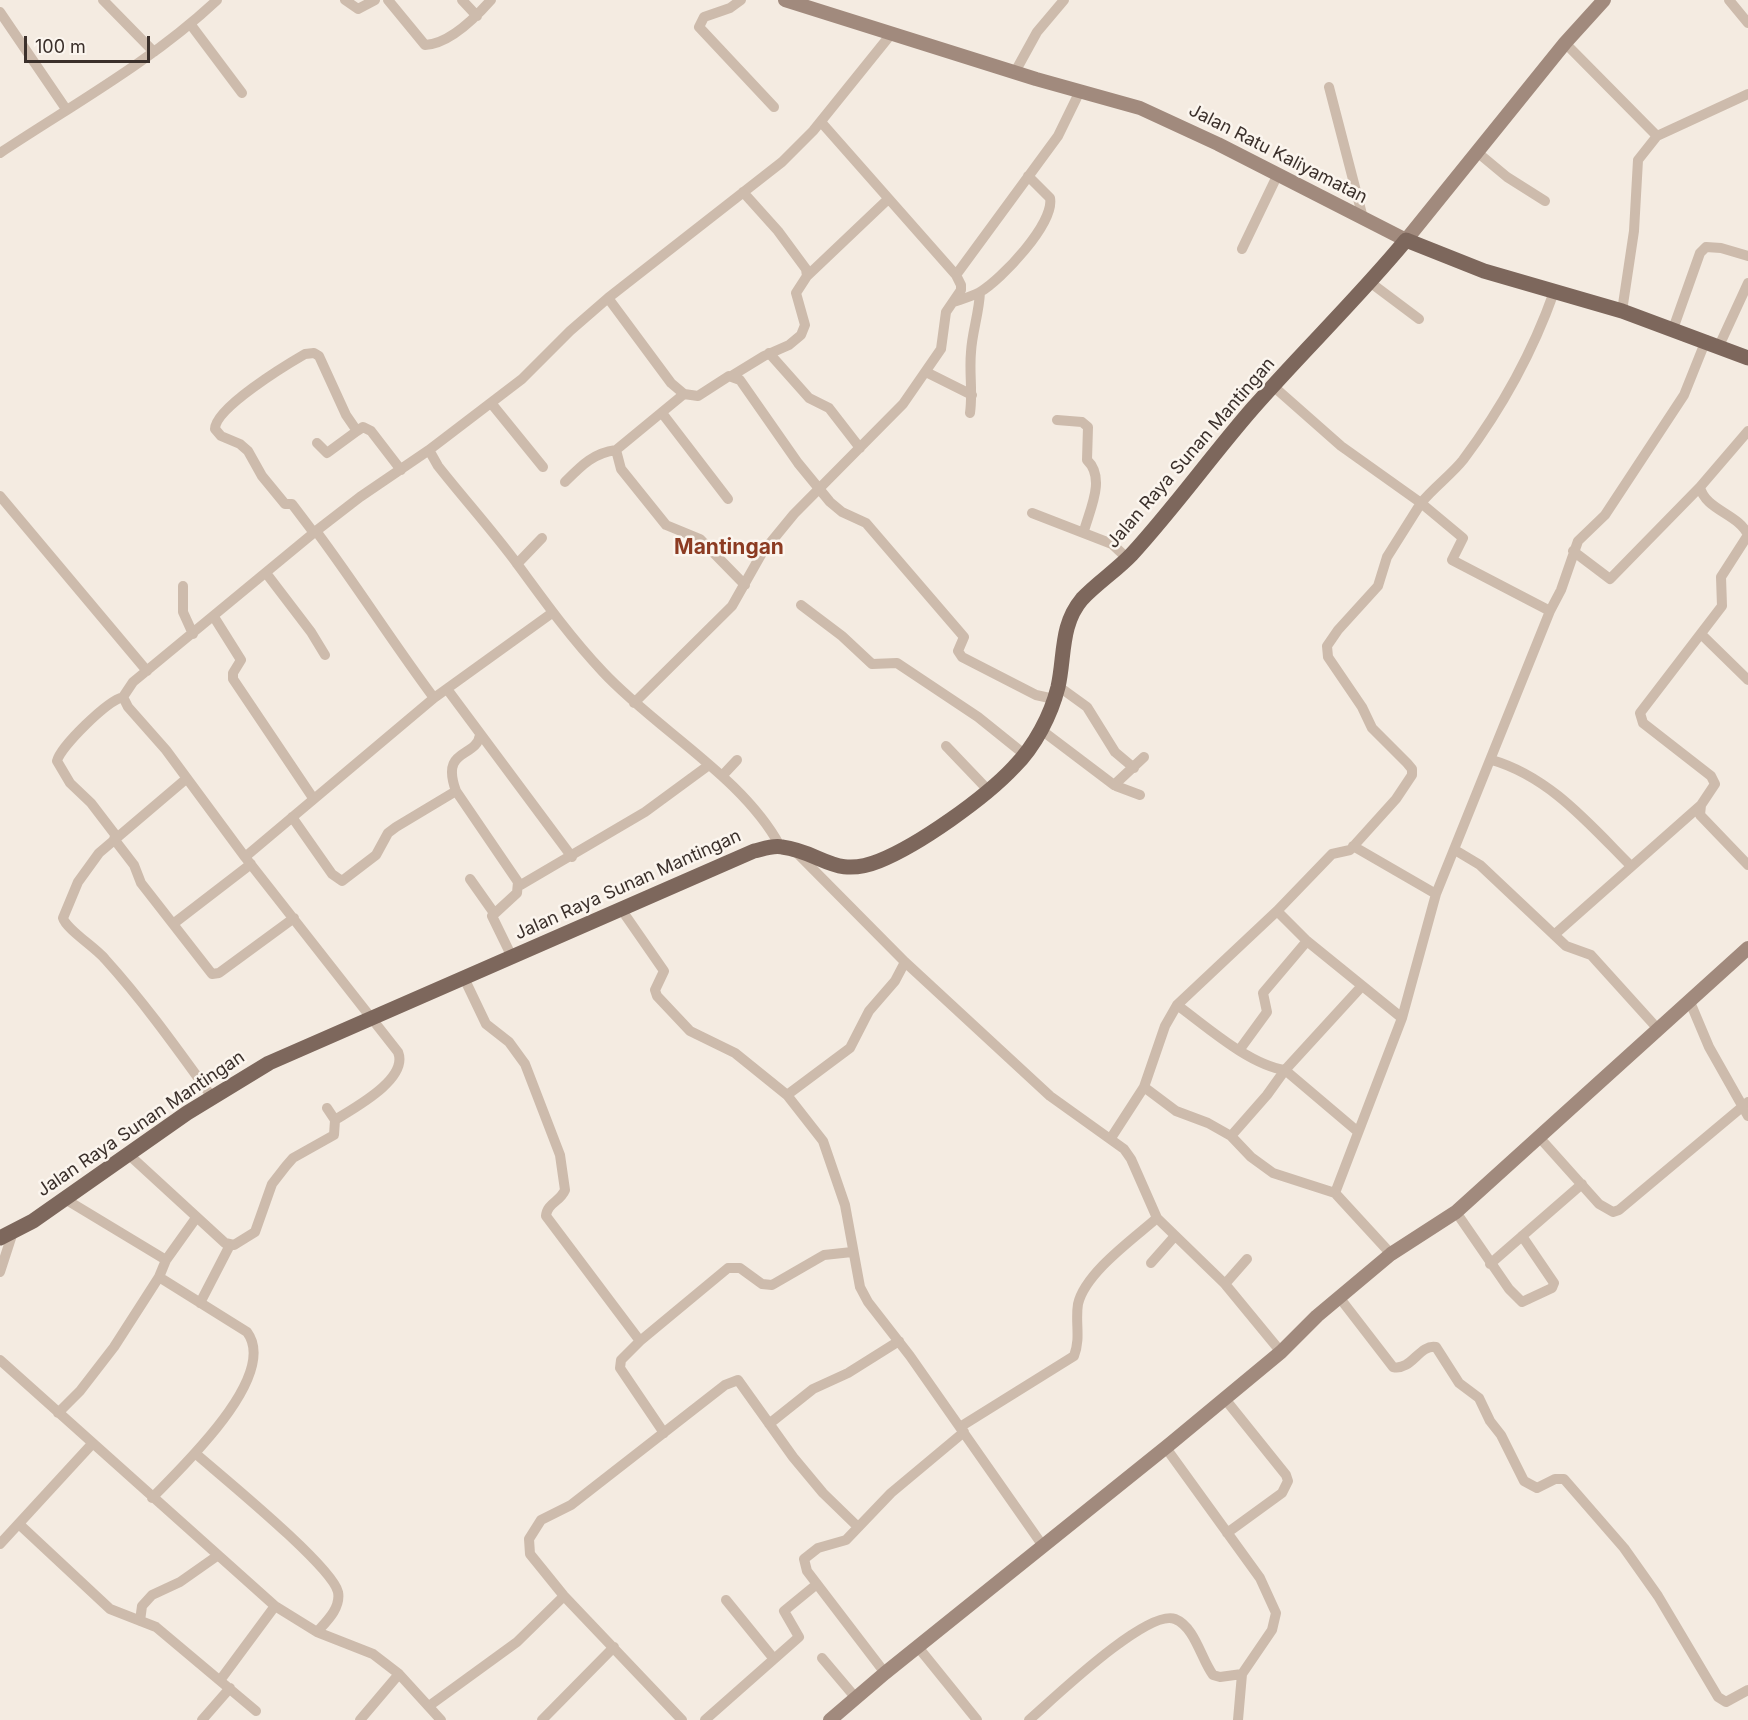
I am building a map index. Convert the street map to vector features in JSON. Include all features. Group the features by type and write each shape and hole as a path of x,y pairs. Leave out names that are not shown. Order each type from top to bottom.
{"main road":[{"name":"Jalan Ratu Kaliyamatan","path":"1406,240 1484,271 1622,311 1748,358"},
{"name":"Jalan Raya Sunan Mantingan","path":"6,1235 66,1199 127,1153 212,1097 269,1063 745,854 786,847 839,868 851,868 878,862 927,833 988,790 1014,767 1040,729 1056,693 1062,643 1072,616 1082,600 1129,557 1273,386 1371,283 1406,240"}],"street":[{"path":"103,0 154,52"},
{"path":"0,153 66,109 107,86 191,25 217,0"},
{"path":"345,0 358,9 375,0"},
{"path":"388,0 425,45 452,34 477,16 491,0"},
{"path":"462,0 477,16"},
{"path":"741,0 730,8 704,17 699,27 721,54 774,107"},
{"path":"1015,72 1037,32 1064,0"},
{"path":"1729,0 1748,23"},
{"name":"Jalan Ratu Kaliyamatan","path":"793,1 1015,72 1140,108 1278,174 1406,240"},
{"name":"Jalan Raya Sunan Mantingan","path":"1406,240 1565,43 1602,1"},
{"path":"0,12 66,109"},
{"path":"191,25 242,93"},
{"path":"294,918 215,974 209,972 141,883 134,865 91,803 70,783 57,761 69,741 115,700 123,697 127,688 147,671 214,618 315,532 360,496 401,470 491,404 522,379 570,331 608,298 782,162 821,122 892,33"},
{"path":"1565,43 1657,136"},
{"path":"1329,87 1363,218"},
{"path":"956,275 1064,127 1080,91"},
{"path":"1622,311 1634,231 1636,166 1657,136 1748,94"},
{"path":"634,703 732,606 762,554 818,488 892,417 941,349 946,312 961,290 956,275 887,200 821,122"},
{"path":"1477,152 1507,177 1545,201"},
{"path":"1242,249 1278,174"},
{"path":"953,302 980,292 1036,237 1051,210 1050,198 1029,176"},
{"path":"743,192 788,243 806,269 807,276"},
{"path":"608,298 671,383 684,394 698,396 718,381 789,345 801,334 805,325 796,293 807,276 887,200"},
{"path":"1673,329 1700,253 1706,247 1722,248 1748,256"},
{"path":"1371,283 1419,319"},
{"path":"1335,1193 1402,1018 1436,894 1550,612 1561,590 1573,551 1585,532 1605,515 1684,395 1748,283"},
{"path":"970,413 972,395 970,356 979,317 980,292"},
{"path":"1111,1138 1144,1087 1165,1026 1177,1005 1277,911 1332,854 1350,850 1396,799 1413,772 1372,728 1362,708 1328,657 1327,646 1338,630 1378,586 1387,557 1421,503 1463,459 1516,381 1539,334 1554,292"},
{"path":"357,431 346,415 319,356 311,352 249,391 215,423 217,433 248,451 262,476 285,504 292,504 315,532 370,604 380,626 434,698"},
{"path":"769,354 809,398 829,408 860,448"},
{"path":"926,372 972,395"},
{"path":"733,375 740,380 818,488 842,512 866,523 964,637 958,651 962,657 1036,695 1056,693 1087,707 1115,752 1134,768"},
{"path":"1273,386 1341,446 1421,503 1461,536 1463,540 1452,560 1550,612"},
{"path":"565,482 588,459 601,452 616,450 684,394"},
{"path":"491,404 543,467"},
{"path":"662,413 728,500"},
{"path":"1058,420 1082,422 1088,427 1087,460 1094,466 1096,489 1084,531"},
{"path":"317,443 327,453 363,427 368,429 401,470"},
{"path":"1573,551 1610,579 1700,487 1748,431"},
{"path":"429,450 438,466 517,564 552,613 634,703 722,776 786,847 905,962 1050,1096 1111,1138 1131,1159 1157,1218 1225,1284 1281,1352"},
{"path":"616,450 621,469 666,525 700,539 745,585"},
{"path":"1554,935 1701,805 1715,784 1711,776 1643,723 1640,713 1722,606 1721,577 1748,536 1742,527 1705,498 1700,487"},
{"path":"0,496 147,671"},
{"path":"1032,513 1084,531 1116,546 1129,557"},
{"path":"517,564 542,538"},
{"path":"267,573 312,632 325,655"},
{"path":"183,586 183,612 193,634"},
{"path":"801,605 872,664 897,663 978,717 1024,754"},
{"path":"172,924 248,861 314,798 434,698 552,613"},
{"path":"214,618 241,660 233,671 233,679 314,798"},
{"path":"1701,634 1748,680"},
{"path":"447,689 572,856"},
{"path":"123,697 128,707 166,750 248,861 354,993 371,1019 398,1052 400,1065 389,1081 335,1120"},
{"path":"1040,729 1103,778 1116,786 1140,795"},
{"path":"480,735 478,741 454,763 451,773 456,790 519,886"},
{"path":"946,746 988,790"},
{"path":"1116,786 1144,757"},
{"path":"722,776 737,760"},
{"path":"1492,760 1514,767 1542,782 1577,812 1631,866"},
{"path":"512,957 493,919 494,913 517,894 519,886 655,806 709,765"},
{"path":"186,779 99,853 78,882 63,913 64,921 90,944 128,984 212,1097"},
{"path":"292,817 332,874 342,881 376,855 388,833 456,790"},
{"path":"1701,805 1702,819 1748,864"},
{"path":"1353,846 1436,894"},
{"path":"1455,850 1480,865 1566,946 1591,955 1657,1028"},
{"path":"470,879 494,913"},
{"path":"621,909 664,971 655,990 673,1014 690,1031 735,1053 787,1095 823,1141 845,1205 860,1287 868,1302 899,1341 1043,1546"},
{"path":"1277,911 1307,941 1402,1018"},
{"path":"1240,1049 1267,1012 1263,993 1307,941"},
{"path":"837,1718 855,1698 885,1673 1225,1399 1281,1352 1305,1326 1391,1254 1455,1212 1748,948"},
{"path":"787,1095 850,1048 869,1011 895,981 905,962"},
{"path":"464,978 486,1024 509,1042 525,1064 560,1155 564,1190 562,1196 550,1204 546,1216 639,1341"},
{"path":"1231,1136 1267,1095 1285,1070 1362,987"},
{"path":"1690,1002 1709,1047 1745,1104 1748,1116"},
{"path":"1177,1005 1240,1049 1272,1068 1285,1070 1357,1131"},
{"path":"1144,1087 1176,1112 1208,1123 1231,1136 1251,1157 1273,1173 1335,1193 1391,1254"},
{"path":"1539,1137 1607,1210 1619,1210 1745,1104"},
{"path":"127,1153 196,1218 230,1245 240,1244 255,1232 278,1175 293,1158 331,1138 336,1130 335,1120 327,1108"},
{"path":"1490,1264 1581,1184"},
{"path":"66,1199 166,1260"},
{"path":"1455,1212 1490,1264 1520,1301 1535,1297 1552,1288 1552,1276 1522,1236"},
{"path":"58,1413 97,1371 159,1277 166,1260 196,1218"},
{"path":"885,1673 807,1572 804,1559 818,1548 841,1543 891,1493 962,1430 1074,1356 1078,1340 1078,1302 1084,1289 1108,1261 1157,1218"},
{"path":"0,1272 6,1235"},
{"path":"1151,1263 1174,1237"},
{"path":"200,1303 230,1245"},
{"path":"664,1432 620,1368 621,1359 639,1341 728,1268 740,1268 762,1284 772,1285 824,1255 852,1252"},
{"path":"1225,1284 1247,1259"},
{"path":"152,1498 195,1453 225,1416 242,1389 254,1353 252,1338 247,1332 159,1277"},
{"path":"1339,1297 1393,1367 1406,1365 1430,1346 1436,1347 1459,1383 1479,1398 1524,1481 1537,1488 1555,1479 1564,1479 1624,1548 1658,1596 1718,1697 1726,1702 1748,1690"},
{"path":"769,1424 813,1389 856,1368 899,1341"},
{"path":"0,1360 275,1606 317,1632 367,1650 399,1674 441,1720"},
{"path":"682,1720 564,1596 530,1554 528,1546 532,1532 541,1520 571,1505 725,1385 738,1380 823,1493 858,1527"},
{"path":"1225,1399 1286,1475 1288,1481 1282,1493 1227,1533"},
{"path":"0,1544 20,1525 92,1444"},
{"path":"1166,1448 1260,1578 1276,1613 1272,1630 1242,1674 1238,1720"},
{"path":"195,1453 269,1516 331,1579 338,1593 338,1601 333,1614 317,1632"},
{"path":"20,1525 110,1609 156,1627 221,1679 255,1711"},
{"path":"140,1621 142,1606 152,1595 180,1582 217,1556"},
{"path":"705,1720 799,1636 784,1611 817,1584"},
{"path":"429,1706 517,1642 564,1596"},
{"path":"726,1600 774,1659"},
{"path":"221,1679 275,1606"},
{"path":"1029,1720 1109,1649 1158,1621 1169,1618 1177,1620 1189,1632 1213,1675 1221,1677 1242,1674"},
{"path":"542,1720 614,1647"},
{"path":"918,1647 977,1720"},
{"path":"822,1658 855,1698"},
{"path":"360,1720 399,1674"},
{"path":"202,1720 231,1688"}],"district":[{"name":"Mantingan","path":"729,548"}]}
